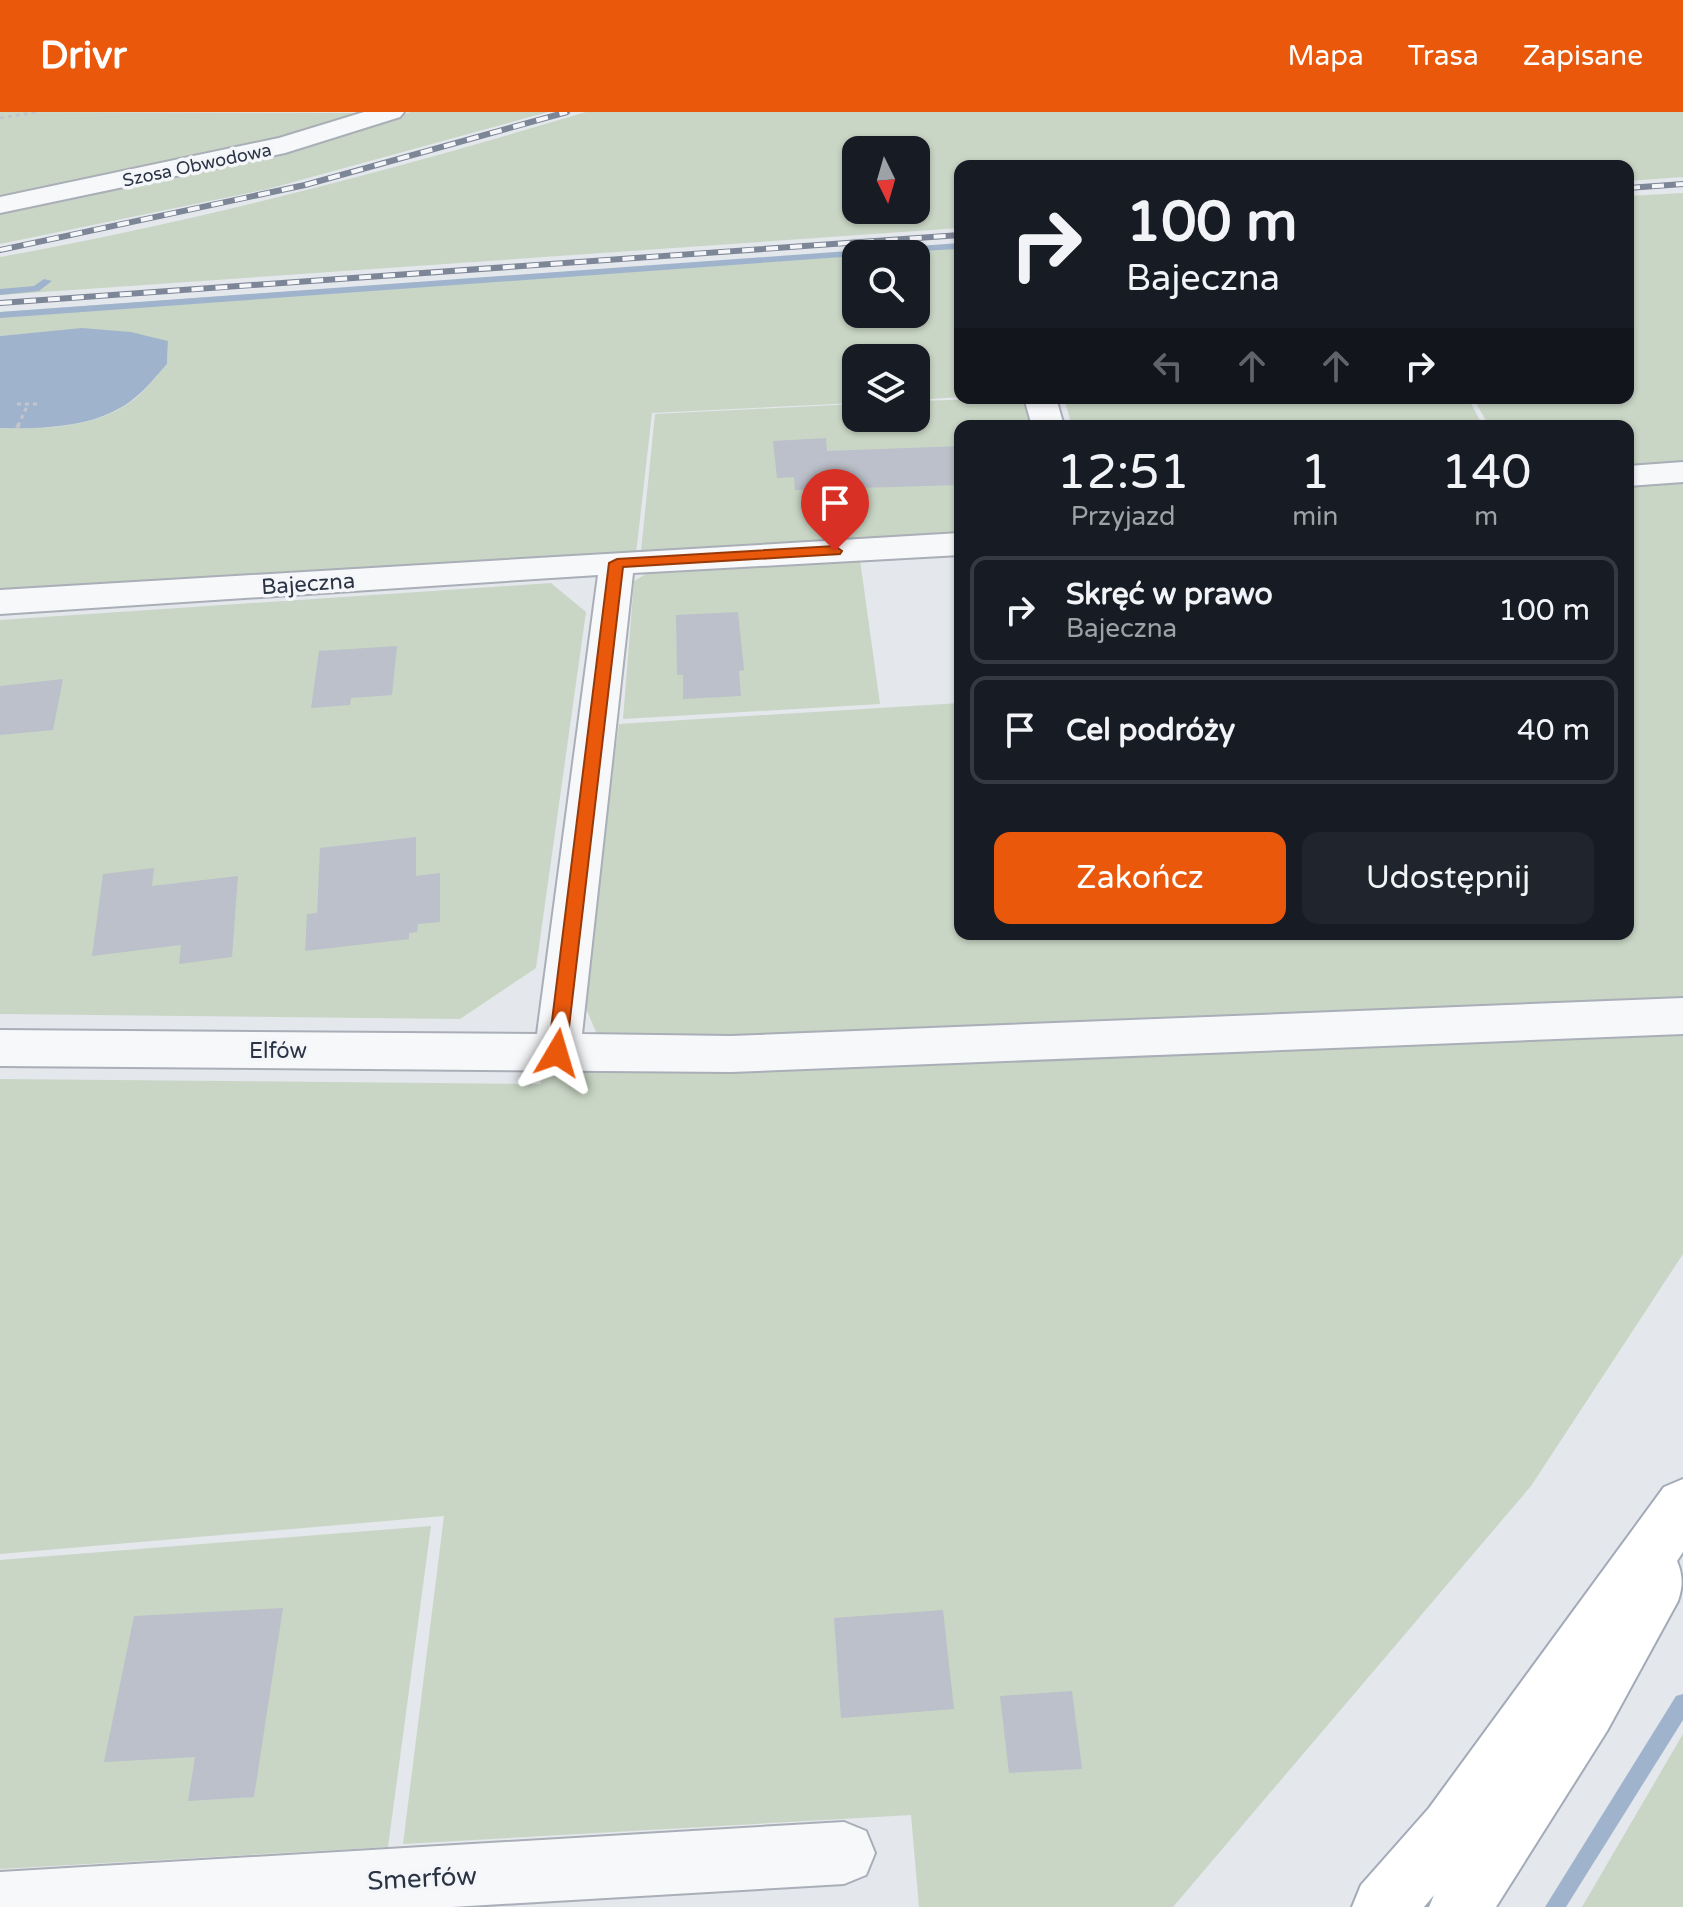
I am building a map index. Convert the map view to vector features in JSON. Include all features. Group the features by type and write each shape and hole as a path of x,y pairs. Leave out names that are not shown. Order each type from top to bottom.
{"main road":[{"path":"1383,1907 1450,1829 1683,1506"},
{"path":"1460,1907 1586,1710 1683,1536"}],"street":[{"name":"Szosa Obwodowa","path":"0,205 285,145 391,112"},
{"path":"1634,476 1683,472"},
{"name":"Bajeczna","path":"0,602 954,544"},
{"path":"557,1053 617,563"},
{"name":"Elfów","path":"0,1048 731,1054 1683,1016"},
{"name":"Smerfów","path":"0,1903 844,1853"}],"path":[{"path":"0,118 37,112"},
{"path":"17,404 37,404"},
{"path":"17,428 28,404"}],"green space":[{"path":"0,112 377,112 279,142 0,199"},
{"path":"411,112 548,112 268,189 0,244 0,211 208,169"},
{"path":"586,112 1683,112 1683,177 1634,181 1634,160 954,160 954,228 0,295 0,257 222,211 368,174"},
{"path":"1683,193 1683,1003 763,1039 597,1034 581,997 619,724 954,703 954,940 1634,940 1634,420 1486,420 1476,404 1634,404 1634,196"},
{"path":"954,244 954,397 930,399 930,344 842,344 842,404 652,413 636,554 0,595 0,428 72,424 107,415 141,393 167,364 168,342 127,332 64,331 0,336 0,312 842,252 842,328 930,328 930,246"},
{"path":"954,400 954,404 1024,404 1028,420 954,420 954,532 641,551 655,414 842,405 842,432 930,432 930,401"},
{"path":"1066,404 1471,404 1480,420 1070,420"},
{"path":"860,560 880,704 623,719 634,581 651,571"},
{"path":"551,583 586,612 536,968 460,1019 0,1014 0,620"},
{"path":"1683,1026 1683,1254 1531,1486 1173,1907 919,1907 911,1815 403,1844 444,1516 0,1554 0,1079 540,1084 545,1072"},
{"path":"431,1526 388,1847 0,1869 0,1560"},
{"path":"1683,1734 1683,1907 1582,1907"}],"water":[{"path":"82,328 131,332 168,341 167,364 137,396 107,415 54,427 0,428 0,336"}],"building":[{"path":"826,438 827,451 954,446 954,485 795,490 794,477 777,478 773,441"},
{"path":"738,612 744,670 739,671 741,696 683,699 683,675 677,675 676,615"},
{"path":"397,646 392,695 351,698 350,705 311,708 319,651"},
{"path":"63,679 53,730 0,735 0,686"},
{"path":"416,837 416,876 440,873 440,922 418,924 417,932 409,933 409,939 305,951 307,914 317,913 320,848"},
{"path":"154,868 152,886 238,876 232,957 179,964 181,945 92,956 103,874"},
{"path":"283,1608 254,1797 188,1801 195,1757 104,1762 134,1616"},
{"path":"943,1610 954,1709 841,1718 834,1618"},
{"path":"1072,1691 1082,1769 1009,1773 1000,1696"}],"waterway":[{"path":"0,315 954,246"},
{"path":"0,292 36,289 47,281"},
{"path":"1555,1907 1683,1703"}],"railway":[{"path":"0,250 305,185 567,112"},
{"path":"1634,188 1683,184"},
{"path":"0,303 954,235"}],"route":[{"path":"557,1053 617,563 835,551"}]}
